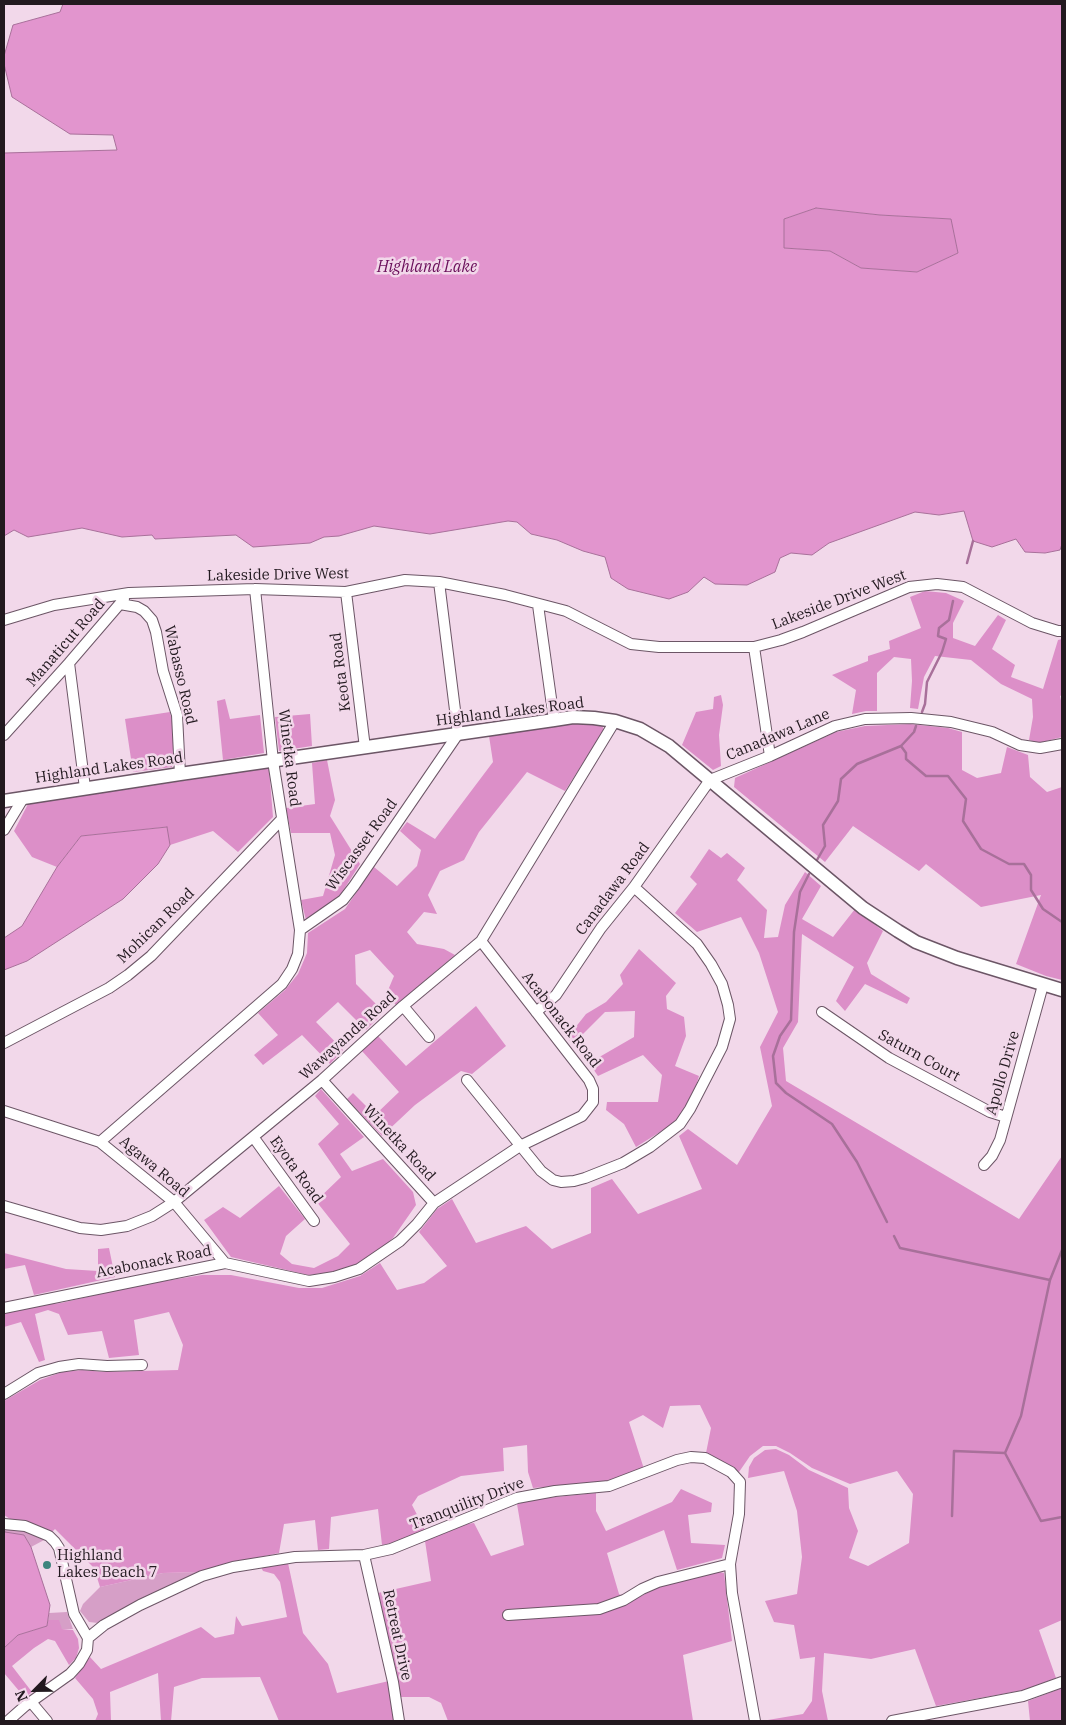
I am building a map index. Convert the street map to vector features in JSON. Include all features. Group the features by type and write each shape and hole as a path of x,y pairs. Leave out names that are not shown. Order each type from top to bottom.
{"street":[{"name":"Lakeside Drive West","path":"4,620 54,605 129,593 255,590 346,592 405,580 439,582 566,611 631,644 660,647 754,647 781,640 909,587 924,584 963,587 1032,623 1062,631"},
{"path":"439,582 458,734"},
{"name":"Winetka Road","path":"255,590 273,761 300,930"},
{"name":"Keota Road","path":"346,592 365,748"},
{"name":"Manaticut Road","path":"4,735 129,593"},
{"name":"Wabasso Road","path":"120,604 137,607 144,611 152,620 163,672 177,715 180,774"},
{"path":"538,605 554,720"},
{"path":"754,647 770,756"},
{"path":"69,663 85,788"},
{"name":"Highland Lakes Road","path":"4,801 573,717 615,721 640,730 669,746 863,908 916,942 957,958 1062,990"},
{"name":"Canadawa Lane","path":"710,780 770,756 835,726 874,719 911,718 951,722 992,732 1020,745 1040,748 1062,744"},
{"name":"Wawayanda Road","path":"4,1206 80,1228 101,1230 127,1226 152,1216 174,1202 254,1138 322,1080 403,1006 481,941 615,721"},
{"name":"Wiscasset Road","path":"300,930 343,900 458,734"},
{"name":"Canadawa Road","path":"536,1012 556,995 601,928 634,887 710,780"},
{"path":"4,830 24,797"},
{"name":"Mohican Road","path":"4,1043 109,988 128,975 151,956 282,819"},
{"path":"467,1080 520,1146 547,1176 561,1182 585,1178 622,1163 650,1147 680,1124 690,1109 722,1047 730,1019 728,1005 722,984 712,964 692,938 634,887"},
{"path":"4,1111 100,1142 282,984 292,969 298,954 300,930"},
{"name":"Acabonack Road","path":"4,1308 225,1263 309,1281 334,1277 359,1269 400,1242 418,1224 434,1203 520,1146 575,1120 586,1112 593,1102 593,1089 588,1080 481,941"},
{"name":"Apollo Drive","path":"984,1165 996,1148 1043,985"},
{"path":"403,1006 429,1037"},
{"name":"Saturn Court","path":"822,1012 889,1058 990,1112 1006,1117"},
{"name":"Winetka Road","path":"322,1080 434,1203"},
{"name":"Eyota Road","path":"254,1138 314,1220"},
{"name":"Agawa Road","path":"100,1142 174,1202 225,1263"},
{"path":"4,1394 38,1374 59,1367 79,1364 107,1366 142,1365"},
{"name":"Tranquility Drive","path":"88,1638 104,1625 202,1576 233,1567 295,1556 364,1555 391,1549 517,1498 555,1491 609,1486 672,1462 691,1457 705,1458 731,1472 740,1482 739,1514 730,1564 732,1594 755,1721"},
{"path":"4,1524 24,1526 49,1536 56,1542 60,1548 74,1614 88,1638 87,1650 79,1664 70,1674 8,1721"},
{"name":"Retreat Drive","path":"364,1555 400,1721"},
{"path":"508,1615 598,1610 624,1600 658,1582 730,1564"},
{"path":"892,1721 1023,1696 1062,1682"},
{"path":"31,1702 47,1721"}],"shaded area":[{"path":"816,208 880,215 952,219 958,253 917,272 861,268 830,251 784,248 784,219"},
{"path":"925,591 946,593 964,601 953,623 953,638 975,646 998,615 1006,620 992,649 1015,665 1011,677 1043,689 1058,640 1062,639 1062,695 1060,696 1062,705 1062,737 1039,743 1029,740 1033,717 1032,699 1001,684 971,660 935,656 924,677 918,709 910,708 911,659 894,657 877,673 877,711 852,714 856,690 832,675 868,661 868,656 890,649 889,641 921,628 910,597"},
{"path":"721,695 723,705 719,735 721,766 713,770 682,745 696,712 713,709 714,697"},
{"path":"225,699 230,719 260,715 264,753 223,760 217,701"},
{"path":"170,712 174,730 172,767 133,772 125,719"},
{"path":"310,714 312,746 279,751 275,717"},
{"path":"574,723 602,725 604,730 565,791 527,772 479,832 464,860 440,871 428,895 437,914 424,912 407,932 417,944 444,949 455,955 396,1005 386,995 394,976 370,950 355,955 356,984 384,1012 366,1030 338,1002 316,1022 343,1050 330,1064 302,1035 263,1065 254,1055 278,1035 258,1013 285,990 298,974 307,953 308,933 345,909 374,867 397,886 417,866 421,850 400,831 407,822 435,839 493,762 489,736"},
{"path":"910,724 948,728 962,732 962,770 977,778 1001,773 1007,747 1028,755 1030,777 1047,792 1062,787 1062,980 1016,964 1041,895 981,907 926,864 919,871 853,826 825,862 734,787 735,778 836,732 865,726"},
{"path":"327,760 335,800 330,816 360,864 341,894 306,920 301,900 323,896 335,855 330,833 291,833 286,808 315,804 312,763"},
{"path":"269,768 273,817 238,852 213,831 170,845 166,827 81,836 57,867 32,857 14,831 28,804"},
{"path":"709,849 721,858 727,853 745,868 737,880 767,910 764,938 778,937 785,905 805,872 821,886 802,919 833,937 855,909 883,931 867,963 871,974 910,998 907,1004 865,984 845,1011 836,1001 854,967 802,934 798,1022 783,1048 786,1081 1019,1219 1062,1156 1062,1620 1039,1630 1056,1678 1024,1690 936,1706 915,1649 871,1659 824,1653 822,1691 828,1721 762,1721 803,1714 812,1701 815,1657 800,1659 794,1625 774,1622 765,1601 797,1594 802,1557 797,1511 784,1471 748,1478 749,1467 754,1458 765,1450 776,1449 789,1455 809,1470 848,1488 849,1508 858,1531 849,1558 868,1566 909,1543 913,1494 897,1471 850,1484 812,1468 776,1446 763,1446 750,1456 739,1472 706,1453 711,1428 700,1405 670,1406 663,1428 643,1415 629,1422 644,1469 610,1481 533,1488 528,1472 527,1445 503,1448 504,1471 461,1476 418,1496 412,1505 425,1530 393,1543 382,1545 378,1509 331,1517 329,1549 318,1550 315,1520 284,1524 279,1553 231,1563 200,1572 163,1573 100,1587 94,1568 55,1529 51,1533 10,1519 4,1515 4,1401 40,1380 62,1372 82,1370 105,1372 178,1370 183,1345 169,1312 134,1320 139,1355 109,1358 102,1331 68,1335 59,1314 48,1310 35,1314 45,1360 39,1362 21,1322 4,1327 4,1312 31,1306 61,1303 134,1286 202,1275 231,1275 299,1288 322,1288 360,1276 380,1263 397,1290 424,1283 447,1266 419,1232 437,1209 452,1199 476,1243 526,1226 552,1249 591,1233 591,1188 612,1179 638,1214 702,1189 679,1136 688,1129 737,1165 772,1106 760,1047 778,1012 759,953 741,917 697,932 675,913 697,884 690,877"},
{"path":"639,949 676,983 666,996 667,1009 684,1017 686,1036 675,1066 699,1076 693,1096 676,1122 636,1147 624,1124 606,1110 607,1102 658,1102 662,1075 643,1055 598,1076 589,1063 634,1037 635,1011 605,1012 573,1044 567,1038 586,1014 606,1002 623,984 620,975"},
{"path":"476,1006 506,1046 472,1074 461,1071 415,1105 382,1136 347,1099 353,1093 375,1115 399,1092 362,1051 378,1036 406,1066"},
{"path":"321,1089 364,1137 340,1154 352,1171 383,1159 413,1192 416,1205 393,1238 380,1250 357,1264 332,1272 308,1275 231,1257 204,1220 223,1207 240,1218 279,1186 305,1219 286,1236 280,1254 292,1264 314,1268 338,1256 350,1244 316,1201 341,1177 318,1144 339,1124 315,1096"},
{"path":"109,1248 115,1277 34,1295 25,1265 4,1269 4,1253 66,1269 98,1271 98,1249"},
{"path":"681,1489 712,1503 711,1512 688,1515 691,1543 725,1545 722,1558 677,1570 664,1530 607,1553 619,1594 630,1602 658,1587 715,1571 724,1573 732,1641 683,1655 693,1721 448,1721 441,1703 429,1697 400,1697 378,1593 431,1581 425,1541 459,1525 474,1523 491,1556 524,1545 517,1504 535,1499 596,1493 596,1511 606,1531 672,1502"},
{"path":"4,1528 24,1530 46,1539 31,1547 24,1535 4,1533"},
{"path":"288,1563 303,1633 328,1664 337,1693 389,1681 396,1721 279,1721 260,1677 202,1678 174,1687 171,1721 161,1721 158,1673 110,1692 111,1721 95,1721 98,1714 93,1699 75,1678 90,1657 101,1669 201,1627 215,1638 234,1634 236,1616 242,1626 287,1617 280,1582 274,1574 263,1571 261,1567"},
{"path":"200,1572 133,1603 98,1623 89,1622 80,1611 83,1604 100,1587 163,1573"},
{"path":"67,1612 73,1629 62,1629 48,1620 49,1613"},
{"path":"48,1620 59,1620 62,1629 73,1630 78,1639 79,1648 76,1658 69,1665 55,1641 48,1639 12,1666 32,1692 25,1698 4,1673 4,1648 18,1635 47,1626"},
{"path":"1062,1688 1062,1721 1030,1721 1028,1701"}],"water":[{"name":"Highland Lake","path":"63,4 1062,4 1062,544 1060,550 1045,553 1025,552 1016,539 992,547 973,541 964,511 939,515 915,512 829,543 812,555 791,553 780,558 775,572 747,585 715,584 704,577 688,592 669,599 628,589 611,578 605,557 583,551 557,540 531,534 517,522 508,521 430,534 374,526 339,536 324,537 310,543 253,547 236,535 155,539 152,535 122,537 82,528 28,537 14,530 4,536 4,153 117,150 113,135 70,134 12,97 4,64 4,56 13,25 60,12","holes":["816,208 880,215 951,219 958,253 917,272 861,268 830,251 784,248 784,219"]},
{"path":"167,827 170,845 158,864 123,899 27,961 4,970 4,938 22,926 57,867 81,836"},
{"path":"4,1533 24,1535 31,1547 50,1605 47,1626 18,1635 4,1648"}],"waterway":[{"path":"967,563 973,541"},
{"path":"922,712 925,704 927,682 942,652 946,639 938,636 939,628 949,620 953,601"},
{"path":"817,860 825,846 823,825 838,801 841,779 857,764 901,746 914,732 916,726"},
{"path":"901,746 906,753 906,759 926,776 948,776 966,799 963,821 981,849 1009,864 1024,864 1031,875 1031,890 1043,909 1062,922"},
{"path":"809,874 800,892 794,932 791,1020 780,1036 773,1056 776,1083 786,1093 832,1124 857,1162 887,1222"},
{"path":"894,1236 900,1248 1050,1280 1021,1416 1005,1453 954,1451 952,1516"},
{"path":"1050,1280 1062,1250"},
{"path":"1005,1453 1041,1521 1062,1517"}],"place":[{"name":"Highland Lakes Beach 7","path":"47,1565"}]}
